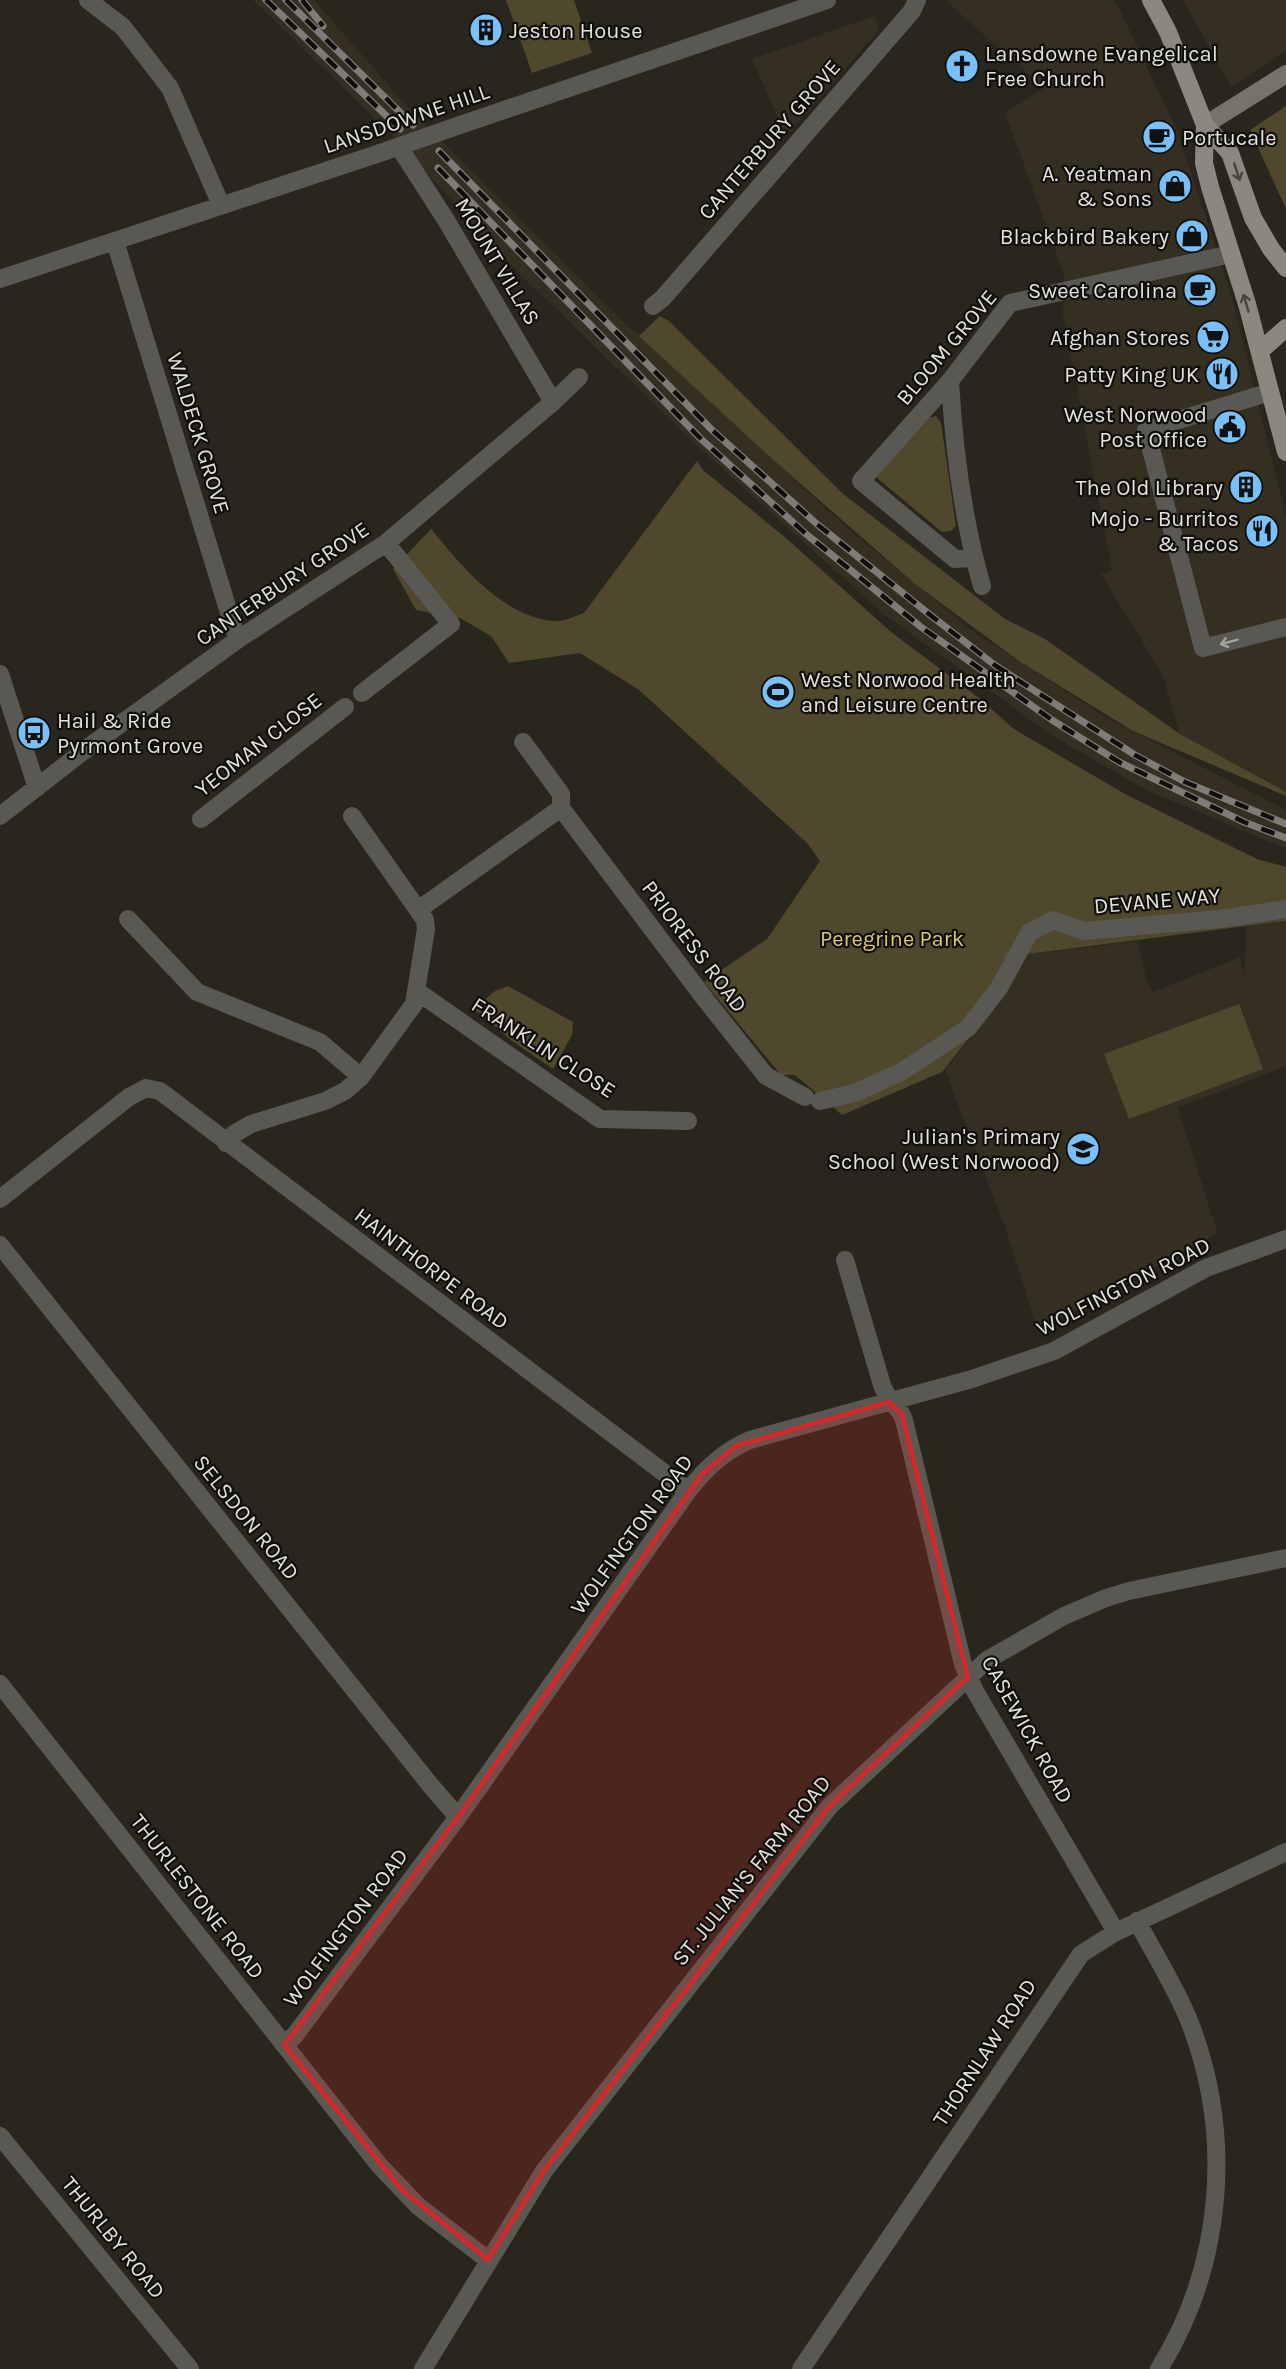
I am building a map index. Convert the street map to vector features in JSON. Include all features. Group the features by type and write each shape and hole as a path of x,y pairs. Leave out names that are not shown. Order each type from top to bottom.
{"main road":[{"path":"1151,0 1180,60 1205,125 1206,170 1260,351 1286,452"},
{"path":"1205,125 1230,153 1253,218 1271,249 1286,268"},
{"path":"1260,351 1286,328"}],"street":[{"path":"88,0 123,27 170,88 221,205"},
{"name":"LANSDOWNE HILL","path":"0,279 399,147 827,0"},
{"name":"CANTERBURY GROVE","path":"652,306 663,298 863,69 912,11 917,0"},
{"path":"1205,125 1286,74"},
{"name":"MOUNT VILLAS","path":"399,147 412,164 553,402"},
{"name":"WALDECK GROVE","path":"115,241 234,629 240,638"},
{"name":"BLOOM GROVE","path":"974,558 955,559 861,481 950,381 1010,303 1231,254"},
{"name":"CANTERBURY GROVE","path":"2,811 37,788 90,746 240,638 386,543 553,402 579,377"},
{"path":"950,381 953,428 974,558 982,586"},
{"path":"1270,392 1146,430 1203,648 1286,627"},
{"path":"362,693 451,624 386,543"},
{"path":"0,674 37,788"},
{"name":"YEOMAN CLOSE","path":"201,819 345,707"},
{"name":"PRIORESS ROAD","path":"523,742 561,794 561,808 766,1076 812,1099"},
{"path":"418,910 561,808"},
{"path":"226,1143 234,1134 251,1124 325,1101 345,1091 361,1077 414,1004 418,992 426,929 425,920 352,816"},
{"name":"DEVANE WAY","path":"812,1099 855,1093 901,1071 968,1028 999,988 1029,933 1053,920 1084,931 1220,919 1286,909"},
{"path":"128,919 197,992 320,1042 361,1077"},
{"name":"FRANKLIN CLOSE","path":"418,992 600,1119 688,1121"},
{"name":"HAINTHORPE ROAD","path":"0,1199 117,1106 146,1088 160,1091 688,1491"},
{"name":"WOLFINGTON ROAD","path":"284,2045 296,2034 458,1817 688,1491 713,1463 736,1446 767,1435 972,1379 1054,1351 1206,1268 1286,1239"},
{"name":"SELSDON ROAD","path":"0,1245 458,1817"},
{"name":"CASEWICK ROAD","path":"845,1260 882,1385 889,1402 902,1414 904,1420 958,1649 968,1677 1116,1932"},
{"name":"ST. JULIAN'S FARM ROAD","path":"423,2369 550,2162 830,1806 987,1660 1034,1632 1106,1598 1286,1558"},
{"name":"THURLESTONE ROAD","path":"0,1684 284,2045 402,2190 418,2206 488,2260"},
{"name":"THORNLAW ROAD","path":"801,2369 1073,1963 1090,1946 1137,1921 1286,1852"},
{"path":"1137,1921 1176,1994 1197,2045 1210,2097 1216,2148 1215,2204 1205,2265 1191,2307 1159,2369"},
{"name":"THURLBY ROAD","path":"0,2136 190,2369"}],"highlighted area":[{"path":"889,1402 902,1414 968,1677 830,1806 544,2171 488,2260 402,2190 284,2045 458,1817 702,1474 736,1446"}],"shaded area":[{"path":"253,0 314,0 405,104 605,304 846,527 974,632 1107,718 1286,810 1286,849 1146,790 1054,737 882,613 696,445 517,271 390,133"},
{"path":"945,0 1115,0 1178,132 1233,301 1286,517 1286,792 1180,734 1162,674 1101,574 1112,570 1063,315 1064,275 1005,113 1044,88"},
{"path":"1183,0 1286,0 1286,50 1231,87"},
{"path":"874,16 879,30 786,136 752,59"},
{"name":"Julian's Primary School (West Norwood)","path":"1286,921 1286,1066 1178,1108 1218,1234 1038,1330 1004,1225 945,1070 1007,991 1027,954 1138,941 1146,978 1153,992 1240,957 1244,974 1246,927"}],"green space":[{"path":"506,0 574,0 592,53 532,73"},
{"path":"1286,106 1286,209 1250,130"},
{"path":"660,316 669,321 842,493 1005,619 1045,639 1180,734 1286,792 1286,796 1133,731 1019,661 915,584 770,457 639,336"},
{"path":"936,416 941,423 956,526 951,531 942,532 877,478 878,470 924,419"},
{"name":"Peregrine Park","path":"697,461 703,470 787,539 891,632 979,698 1014,729 1125,794 1257,859 1286,867 1286,921 1027,954 1007,991 942,1072 842,1115 795,1075 781,1075 704,982 767,939 820,861 807,843 639,690 580,653 509,663 491,636 460,618 416,610 393,569 431,529 469,573 499,599 516,609 533,617 556,621 584,613"},
{"path":"508,986 573,1022 572,1035 553,1069 512,1041 474,1009 495,991"},
{"path":"1239,1004 1263,1069 1129,1119 1104,1054"}],"railway":[{"path":"266,0 400,129"},
{"path":"286,0 413,125"},
{"path":"302,0 323,26"},
{"path":"439,151 711,429 818,525 934,618 996,666 1135,755 1185,782 1286,824"},
{"path":"438,168 700,438 806,534 921,627 1052,720 1119,762 1244,822 1286,838"}],"place":[{"name":"Jeston House","path":"486,30"},
{"name":"Lansdowne Evangelical Free Church","path":"962,66"},
{"name":"Portucale","path":"1159,137"},
{"name":"A. Yeatman & Sons","path":"1175,186"},
{"name":"Blackbird Bakery","path":"1192,236"},
{"name":"Sweet Carolina","path":"1200,290"},
{"name":"Afghan Stores","path":"1213,337"},
{"name":"Patty King UK","path":"1222,374"},
{"name":"West Norwood Post Office","path":"1230,427"},
{"name":"The Old Library","path":"1246,487"},
{"name":"Mojo - Burritos & Tacos","path":"1262,531"},
{"name":"West Norwood Health and Leisure Centre","path":"778,692"},
{"name":"Hail & Ride Pyrmont Grove","path":"34,733"},
{"name":"Julian's Primary School (West Norwood)","path":"1083,1149"}]}
